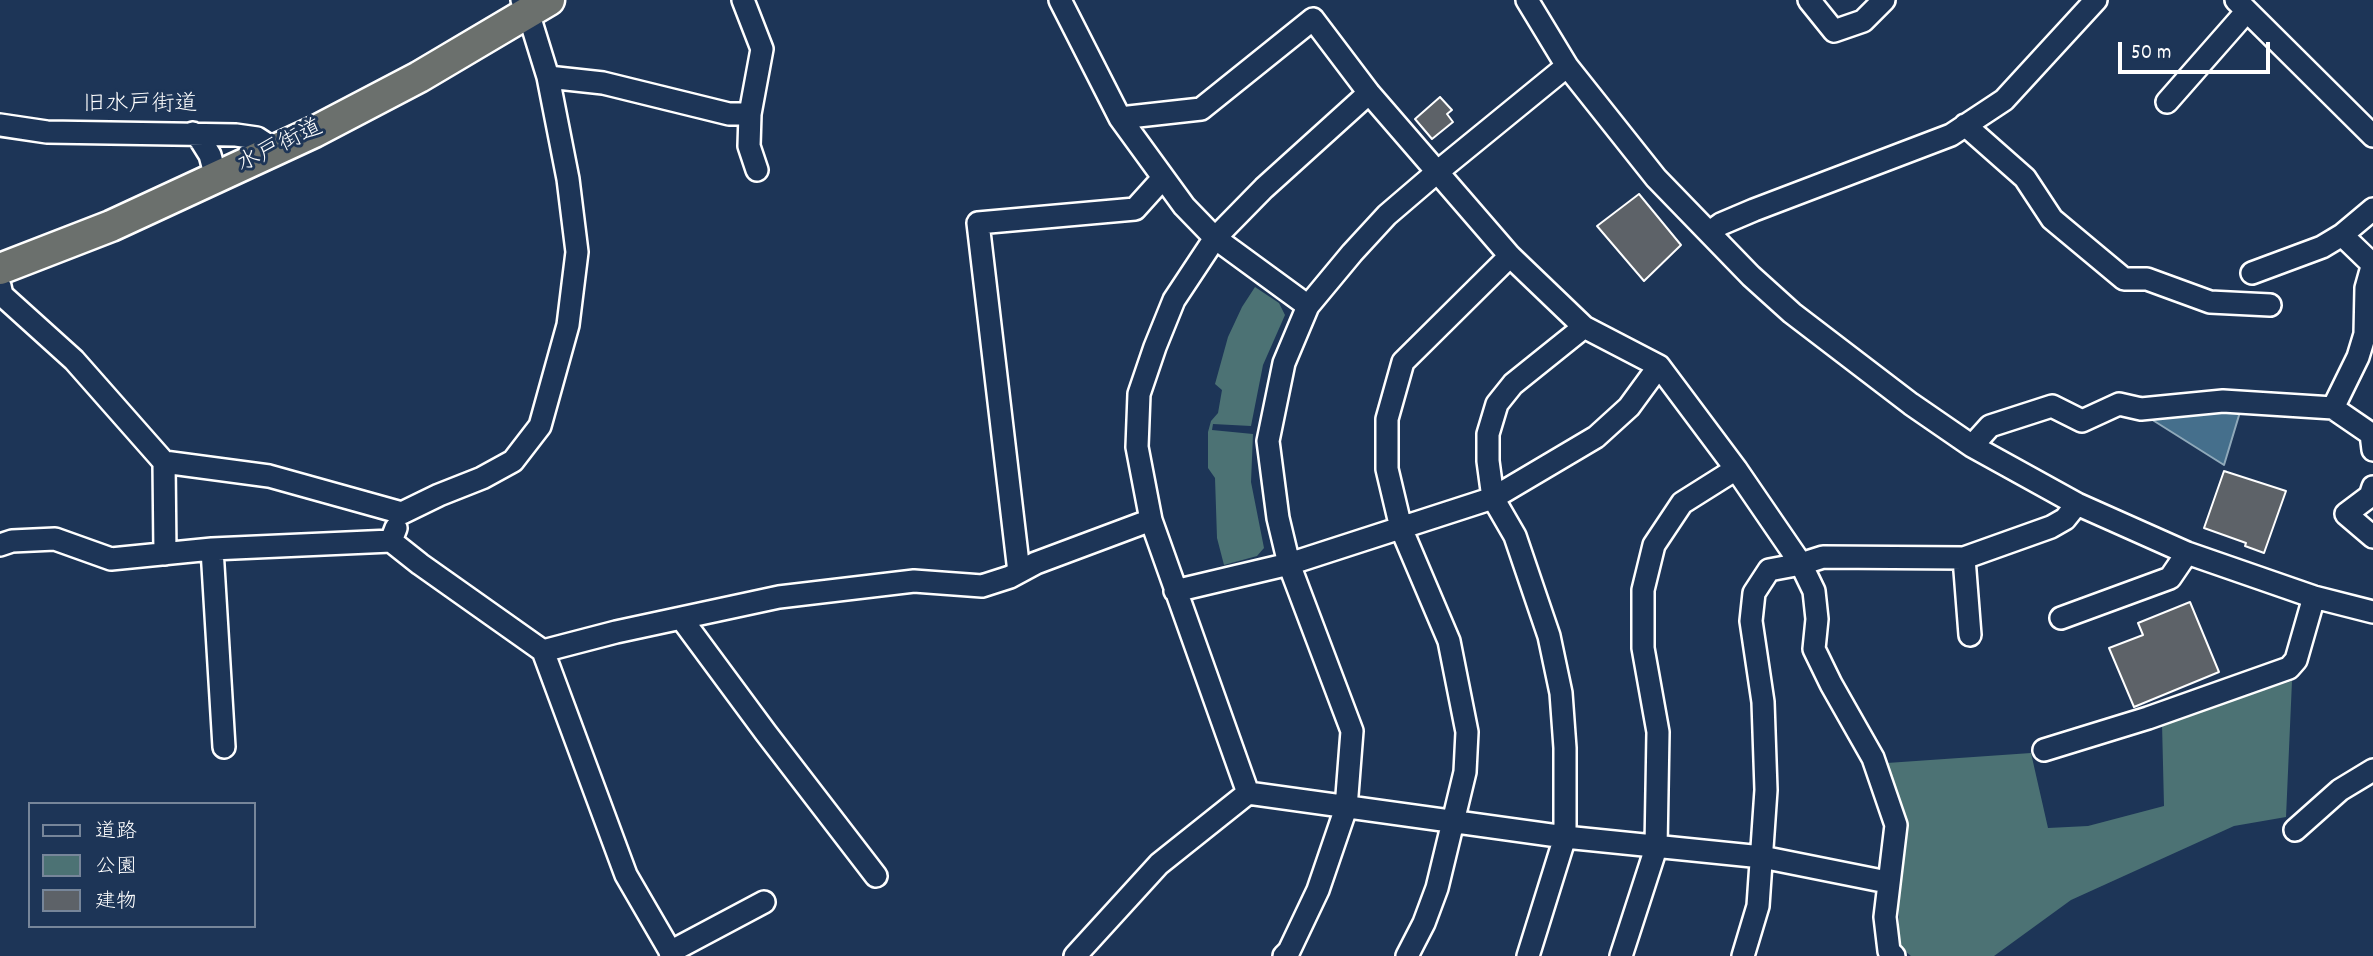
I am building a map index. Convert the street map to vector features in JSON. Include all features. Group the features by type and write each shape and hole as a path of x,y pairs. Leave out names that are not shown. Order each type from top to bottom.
{"highway":[{"name":"水戸街道","path":"0,270 111,226 276,151 419,77 533,4"}],"street":[{"path":"743,0 762,49 750,114 749,146 757,170"},
{"path":"1060,0 1120,118 1184,206 1214,238 1308,306"},
{"path":"1527,0 1567,66 1656,178 1751,276 1850,360 1972,446 2077,504 2187,553 2314,597 2373,612"},
{"path":"1809,0 1835,31 1863,21 1884,0"},
{"path":"1710,232 1721,224 1754,210 1951,135 2004,100 2096,0"},
{"path":"164,462 270,476 402,513 482,478 513,461 540,426 568,325 577,252 568,179 533,4"},
{"path":"2167,102 2241,5 2373,136"},
{"path":"1120,118 1201,109 1313,19 1368,93 1510,256 1584,327 1659,366 1736,469 1801,564 1814,591 1817,619 1814,649 1873,758 1896,825 1887,882 1885,917 1889,951 1894,956"},
{"path":"1284,956 1289,951 1318,890 1346,808 1352,731 1289,564 1278,519 1268,441 1283,363 1308,306 1370,234 1436,173 1567,66"},
{"path":"548,78 603,83 729,114 750,114"},
{"path":"1248,793 1151,520 1138,447 1139,394 1174,300 1214,238 1368,93"},
{"name":"旧水戸街道","path":"0,125 47,132 122,135 193,133 257,138 276,151"},
{"path":"1965,125 2025,178 2053,219 2124,279 2147,279 2210,302 2270,306"},
{"path":"193,133 210,155 214,170 211,181"},
{"path":"1019,572 978,223 1135,209 1163,178"},
{"path":"2252,273 2322,247 2342,235 2373,209"},
{"path":"2333,408 2358,358 2365,334 2366,288 2372,263 2342,235"},
{"path":"1407,956 1437,888 1465,772 1467,732 1449,641 1401,528 1387,470 1387,419 1403,362 1510,256"},
{"path":"0,286 2,295 74,360 164,462 165,554"},
{"path":"1528,956 1565,837 1565,748 1561,693 1549,636 1515,536 1493,498 1488,461 1488,434 1497,404 1513,384 1584,327"},
{"path":"1175,591 1289,564 1493,498 1596,437 1629,407 1659,366"},
{"path":"1972,446 1990,426 2052,406 2082,421 2119,404 2141,410 2223,401 2333,408 2371,435 2373,450"},
{"path":"1621,956 1656,848 1658,732 1643,648 1643,590 1654,545 1682,503 1736,469"},
{"path":"2373,487 2370,496 2346,514 2373,537"},
{"path":"1743,956 1758,906 1766,790 1763,702 1751,621 1754,593 1769,570 1823,557 1964,558 2052,527 2065,519 2077,504"},
{"path":"391,541 402,513"},
{"path":"543,651 779,597 914,581 982,586 1151,520"},
{"path":"0,545 12,541 55,539 111,558 212,549 391,541 543,651 626,875 672,954 764,902"},
{"path":"212,549 224,747"},
{"path":"2061,618 2170,578 2187,553"},
{"path":"1964,558 1970,635"},
{"path":"2044,750 2148,718 2289,668 2296,660 2314,597"},
{"path":"681,618 876,876"},
{"path":"2295,830 2340,790 2373,770"},
{"path":"1075,956 1158,864 1248,793 1565,837 1762,857 1887,882"}],"green space":[{"path":"1255,287 1279,303 1285,315 1263,365 1251,426 1213,424 1212,430 1253,434 1251,482 1264,548 1257,556 1224,565 1217,538 1215,478 1208,468 1208,432 1211,421 1218,413 1222,390 1215,384 1228,337"},
{"path":"2292,681 2286,817 2234,826 2071,900 1994,956 1911,956 1899,946 1899,869 1908,823 1887,763 2031,753 2048,828 2088,826 2164,806 2162,723"}],"water":[{"path":"2222,407 2240,412 2224,465 2143,414"}],"building":[{"path":"1440,97 1452,110 1447,114 1453,122 1432,139 1415,119"},
{"path":"1639,194 1681,245 1644,281 1597,226"},
{"path":"2224,471 2286,491 2264,553 2245,546 2246,543 2204,528"},
{"path":"2190,602 2219,672 2134,707 2109,648 2143,635 2138,623"}]}
